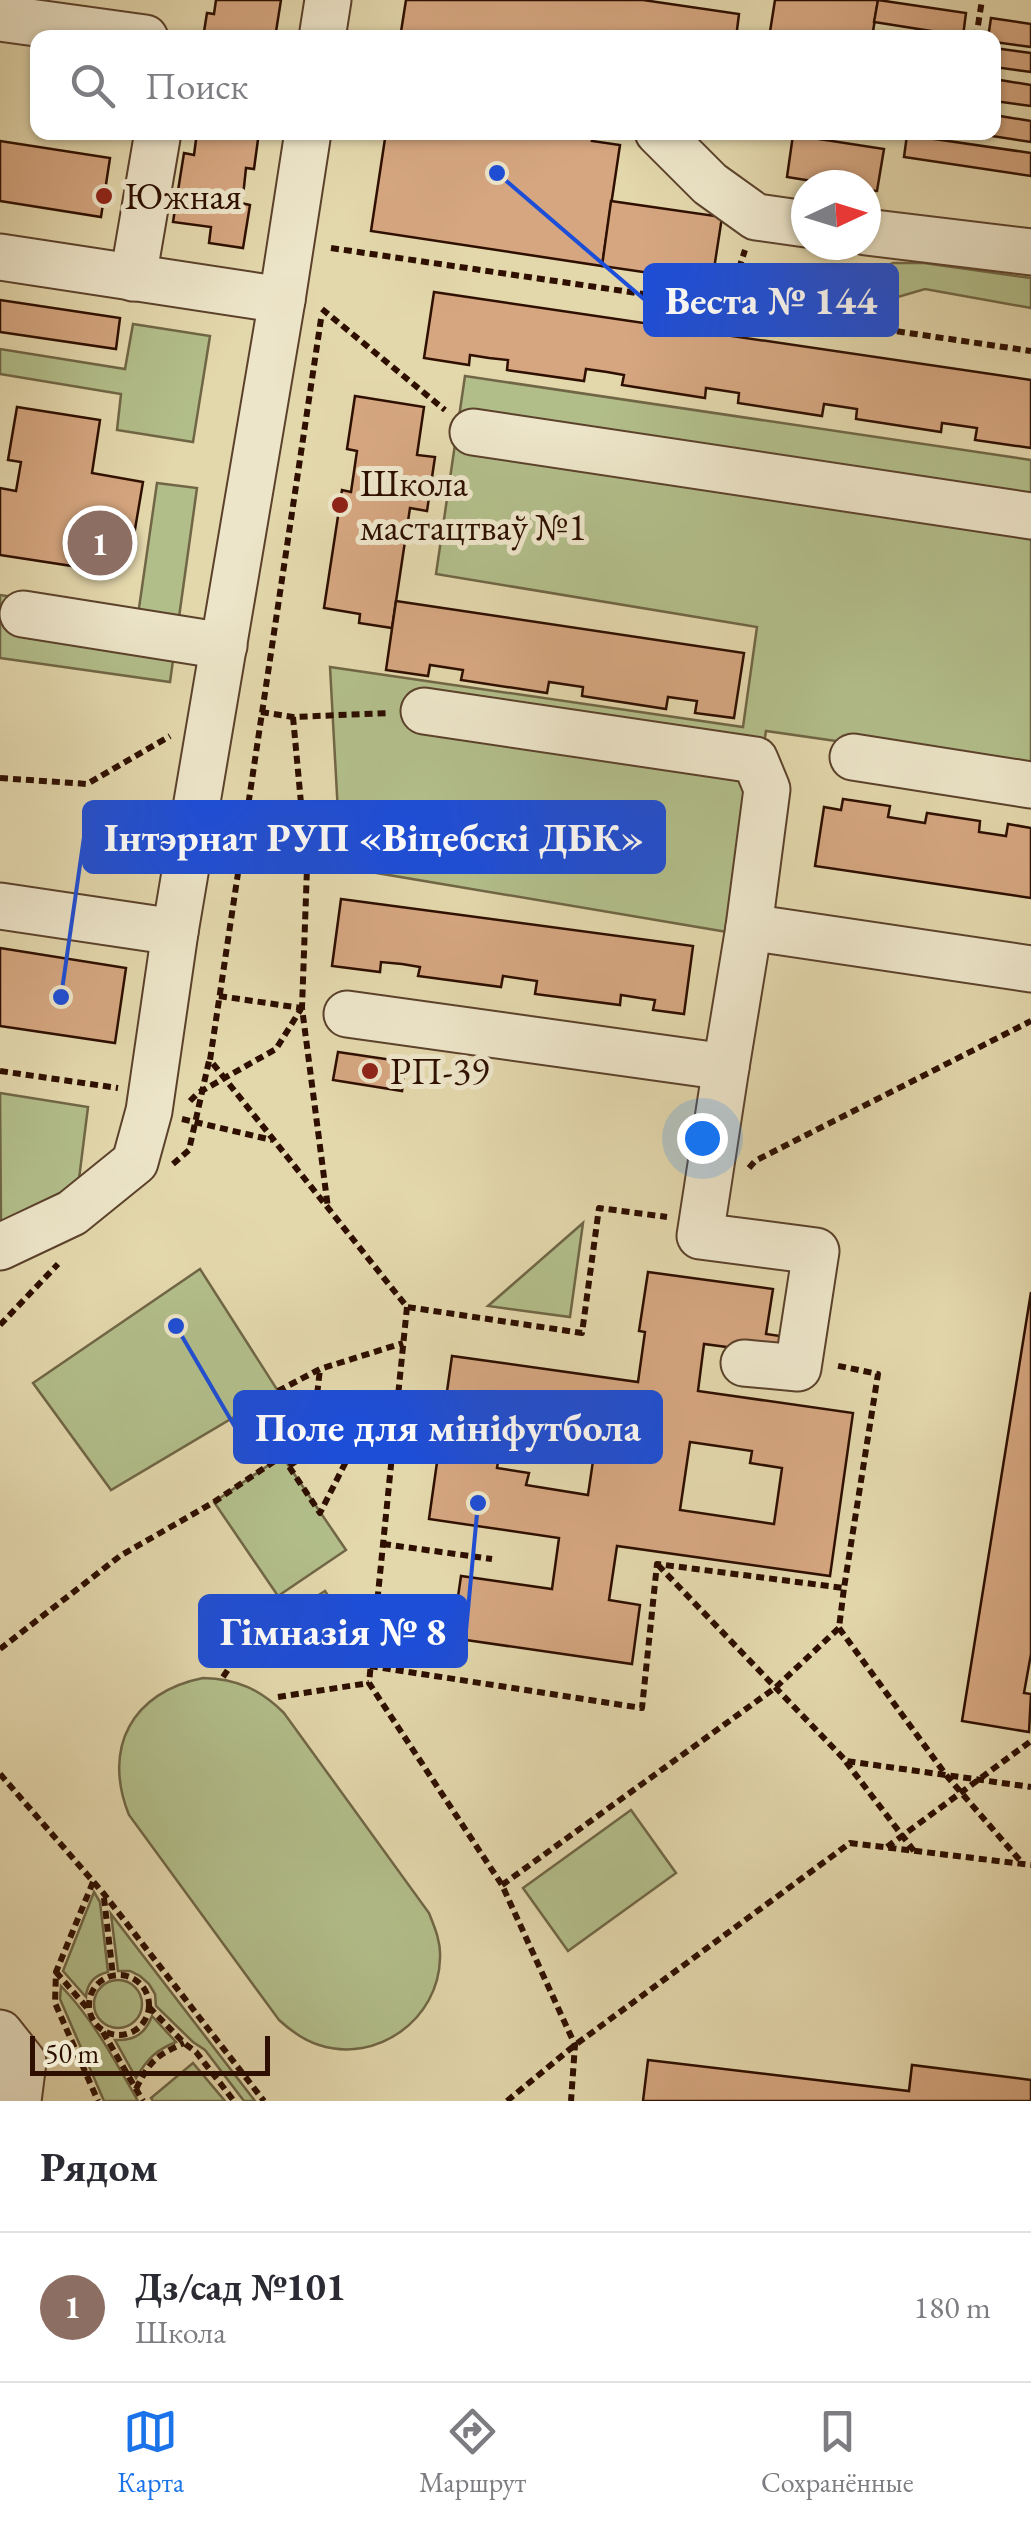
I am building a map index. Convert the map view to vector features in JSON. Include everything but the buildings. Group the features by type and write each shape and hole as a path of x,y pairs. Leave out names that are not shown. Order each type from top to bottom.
{"lane":[{"path":"323,30 328,0"},
{"path":"0,18 87,30"},
{"path":"133,278 157,140"},
{"path":"0,1246 72,1213 135,1162 152,1093 224,646 310,301 308,140"},
{"path":"666,140 710,184 756,217 791,222"},
{"path":"881,234 1031,252"},
{"path":"0,257 310,301"},
{"path":"473,432 1031,516"},
{"path":"23,614 224,646"},
{"path":"424,711 755,760 767,789 700,1236 816,1251 798,1368 744,1363"},
{"path":"853,757 1031,785"},
{"path":"0,906 175,932"},
{"path":"749,927 1031,969"},
{"path":"346,1014 726,1067"},
{"path":"0,2033 23,2062 18,2101"}],"path":[{"path":"977,30 982,0"},
{"path":"727,306 756,217"},
{"path":"329,263 332,248 1031,351"},
{"path":"310,301 473,432"},
{"path":"310,301 261,712 210,1060 407,1307 582,1333 599,1208 703,1222"},
{"path":"0,778 88,784 213,711"},
{"path":"261,712 293,717 424,711"},
{"path":"293,717 307,868 302,1008 328,1208"},
{"path":"218,996 346,1014"},
{"path":"273,1140 173,1116 198,1094 276,1048 302,1008"},
{"path":"742,1176 754,1161 1031,1021"},
{"path":"0,1071 152,1093"},
{"path":"407,1307 369,1682 502,1885 576,2045 571,2101"},
{"path":"278,1391 320,1369 403,1343"},
{"path":"502,1885 776,1688 840,1628 878,1374 799,1358"},
{"path":"0,1649 120,1556 214,1502 282,1456 315,1412 320,1369"},
{"path":"289,1466 398,1394"},
{"path":"282,1456 320,1513 372,1410"},
{"path":"382,1544 492,1559"},
{"path":"658,1564 844,1588"},
{"path":"370,1666 642,1708 658,1564"},
{"path":"658,1564 846,1762 914,1851"},
{"path":"223,1676 278,1596"},
{"path":"840,1628 946,1776 1027,1864"},
{"path":"278,1698 369,1682"},
{"path":"885,1848 1031,1741"},
{"path":"846,1762 1031,1787"},
{"path":"0,1774 93,1880 264,2101"},
{"path":"507,2101 576,2045 850,1843 1027,1864"},
{"path":"93,1880 56,1972 55,2003 98,2101"},
{"path":"104,1894 113,1976"},
{"path":"56,1972 90,2012"},
{"path":"102,2031 117,2036 132,2032 144,2022 148,2000 142,1986 129,1977 106,1978 94,1988 89,2004 92,2019 143,2101"},
{"path":"149,2007 196,2052 234,2101"},
{"path":"136,2090 158,2054 184,2043"}],"green space":[{"path":"893,263 924,263 1031,278 1031,308 925,289 850,311 762,295 751,282 756,270 775,266 851,282"},
{"path":"133,324 210,336 193,442 117,430 121,394 0,374 0,349 125,369"},
{"path":"465,376 1031,460 1031,769 766,731 733,933 371,872 338,813 330,667 743,727 757,627 436,574"},
{"path":"157,483 197,488 170,682 0,658 0,595 138,615"},
{"path":"0,1093 88,1107 77,1195 1,1222"},
{"path":"583,1223 570,1317 488,1306"},
{"path":"200,1269 278,1391 111,1490 33,1383"},
{"path":"282,1456 346,1550 278,1596 214,1502"},
{"path":"325,1591 356,1640 321,1663 289,1614"},
{"path":"203,1678 247,1687 284,1713 429,1913 440,1946 437,1980 417,2017 383,2042 341,2049 319,2045 279,2020 129,1815 119,1767 129,1727 158,1696"},
{"path":"631,1810 676,1873 568,1951 523,1888"},
{"path":"94,1892 100,1902 108,1972 92,1980 86,1997 63,1971"},
{"path":"111,1914 255,2101 244,2101 205,2050 156,2006 149,1984 130,1971 118,1971"},
{"path":"118,1980 135,1987 142,2004 135,2021 118,2028 101,2021 94,2004 101,1987"},
{"path":"61,1986 93,2026 138,2101 104,2101 60,1999"},
{"path":"152,2016 176,2042 153,2056 136,2078 115,2040 138,2035"},
{"path":"193,2063 225,2101 153,2101 151,2098"}],"place":[{"name":"Веста № 144","path":"497,173"},
{"name":"Южная","path":"104,196"},
{"name":"Школа мастацтваў №1","path":"340,505"},
{"name":"Дз/сад №101","path":"100,543"},
{"name":"Інтэрнат РУП «Віцебскі ДБК»","path":"61,997"},
{"name":"РП-39","path":"370,1071"},
{"name":"Поле для мініфутбола","path":"176,1326"},
{"name":"Гімназія № 8","path":"478,1503"}]}
